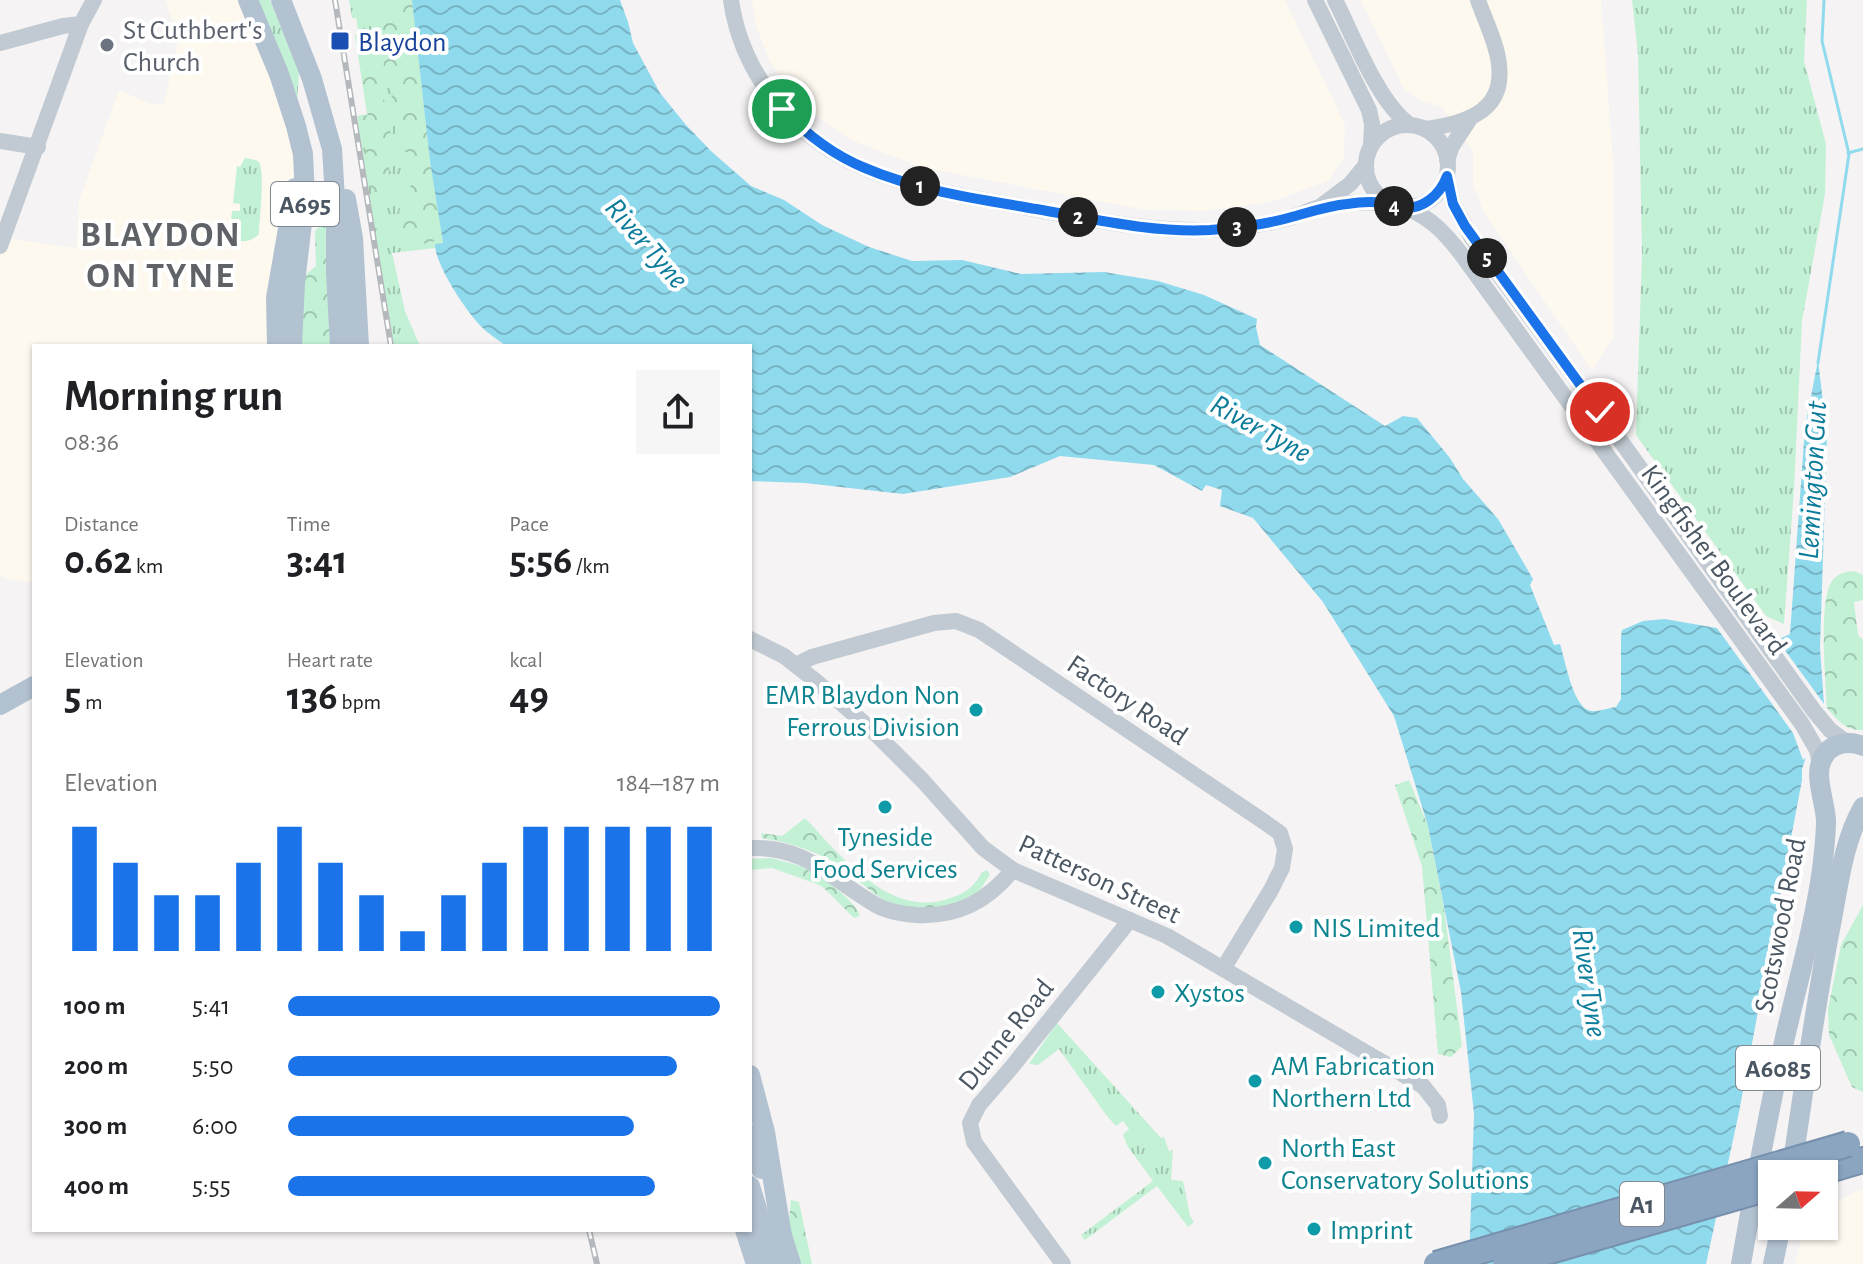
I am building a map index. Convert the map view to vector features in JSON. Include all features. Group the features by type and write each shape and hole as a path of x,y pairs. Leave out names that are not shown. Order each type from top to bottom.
{"highway":[{"name":"A1","path":"1838,1162 1857,1152"},
{"name":"A1","path":"1436,1264 1857,1152"},
{"name":"A1","path":"1505,1264 1758,1191"}],"main road":[{"name":"A695","path":"248,0 279,74 303,154 297,177 288,278"},
{"name":"A695","path":"281,0 312,79 332,149 340,344"},
{"path":"332,149 343,180 353,238 359,344"},
{"path":"277,344 276,298 288,278"},
{"path":"288,278 292,344"},
{"path":"0,705 32,687"},
{"path":"1818,757 1823,757 1833,747 1853,742"},
{"name":"Scotswood Road","path":"1741,1264 1763,1136 1806,953 1821,872 1826,827 1818,757"},
{"path":"1821,785 1829,796 1853,803"},
{"name":"Scotswood Road","path":"1793,1160 1816,999 1854,825 1853,803"},
{"path":"752,1083 765,1132 782,1236"},
{"path":"752,1140 791,1264"},
{"path":"752,1192 774,1264"},
{"path":"746,1232 756,1264"},
{"path":"1773,1264 1778,1240"}],"street":[{"path":"1,240 81,24 94,0"},
{"path":"731,0 737,28 751,65 771,97 805,132 845,159 923,187 1117,224 1184,230 1241,227 1320,207 1359,202 1387,203 1407,208 1422,204 1435,195 1444,184 1452,146 1469,120 1482,111 1497,88 1500,71 1497,54 1478,0"},
{"path":"1315,0 1369,110 1372,124 1371,146 1365,166 1350,184 1320,207"},
{"path":"1335,0 1384,97 1400,118 1432,133 1442,146 1447,168"},
{"path":"0,43 81,24"},
{"path":"1371,146 1394,127 1469,120"},
{"path":"0,141 38,147"},
{"path":"1365,166 1369,183 1387,203"},
{"name":"Kingfisher Boulevard","path":"1447,168 1453,204 1472,238 1600,412 1725,602 1802,724 1818,757"},
{"name":"Kingfisher Boulevard","path":"1407,208 1428,218 1453,242 1725,602 1814,711 1853,742"},
{"name":"Factory Road","path":"796,665 812,657 934,623 956,621 979,630 1280,833 1285,849 1282,868 1223,969"},
{"name":"Patterson Street","path":"752,640 796,665 873,731 983,848 1013,870 1167,936 1423,1086 1438,1105 1440,1116"},
{"path":"752,848 780,849 797,854 877,905 909,915 939,915 964,909 982,900 1013,870"},
{"name":"Dunne Road","path":"1063,1264 974,1142 970,1123 983,1099 1010,1070 1130,920"}],"shaded area":[{"path":"165,0 247,0 303,154 277,344 32,344 32,583 3,578 0,573 0,246 3,238 76,248 79,201 119,90 151,104 164,104 178,42"},
{"path":"752,0 1285,0 1345,125 1344,157 1328,181 1271,202 1204,211 1146,210 920,167 851,140 823,121 795,95 770,62 756,25"},
{"path":"1361,0 1601,0 1613,161 1613,337 1592,371 1484,212 1473,185 1473,151 1441,106 1423,102 1404,89"},
{"path":"1863,1188 1863,1264 1795,1264 1801,1240 1838,1240 1838,1201"}],"green space":[{"path":"256,0 270,0 299,71 297,103"},
{"path":"349,0 412,0 430,161 443,243 435,248 392,253 405,311 419,344 393,344 357,116 367,114 355,35 359,34 356,18 352,18"},
{"path":"376,0 412,0 442,237 422,244 406,244 394,232 400,209 414,179 407,153 397,145 396,112 384,68"},
{"path":"1632,0 1807,0 1804,61 1826,144 1825,194 1802,321 1784,624 1766,616 1636,435 1642,253 1638,54"},
{"path":"358,29 363,29 373,42 392,141 386,196 380,216 376,216 360,117 368,115 355,35 359,34"},
{"path":"245,158 258,161 260,166 259,234 249,241 229,240 232,211 240,211 240,204 233,203 237,166 240,167"},
{"path":"331,220 334,344 299,344 302,278 316,266 315,231 325,221"},
{"path":"1854,571 1863,575 1863,600 1854,602 1858,635 1863,640 1863,730 1847,727 1827,708 1825,680 1824,623 1828,591 1837,576"},
{"path":"1409,780 1428,826 1444,908 1462,1046 1451,1057 1438,1054 1422,866 1395,785"},
{"path":"805,818 849,864 884,891 903,899 923,903 944,900 967,890 982,872 987,870 990,875 975,895 958,904 922,909 900,908 824,857 798,846 762,838 761,833 782,836"},
{"path":"771,858 802,867 835,888 860,916 854,918 817,884 772,868 752,870 752,859"},
{"path":"1863,905 1863,1092 1852,1087 1829,1035 1828,1009 1841,945"},
{"path":"1057,1023 1161,1138 1164,1137 1169,1151 1173,1150 1171,1180 1183,1181 1194,1222 1188,1227 1157,1186 1085,1240 1081,1235 1153,1181 1128,1147 1123,1135 1129,1129 1123,1121 1116,1126 1107,1116 1059,1049 1038,1065 1029,1064"},
{"path":"791,1200 799,1202 812,1264 798,1264 788,1230"}],"water":[{"name":"River Tyne","path":"412,0 620,0 633,43 660,93 686,125 751,186 784,200 822,225 869,247 912,261 962,260 1021,274 1104,272 1158,281 1204,295 1257,319 1260,345 1385,426 1403,416 1417,418 1498,519 1533,579 1530,585 1554,645 1560,644 1579,702 1591,711 1616,707 1621,699 1622,630 1643,621 1665,619 1779,639 1790,634 1805,428 1818,360 1827,436 1820,648 1824,704 1802,769 1738,1117 1706,1264 1469,1264 1474,1114 1461,992 1428,826 1394,716 1323,602 1253,518 1220,506 1222,490 1206,485 1202,491 1154,465 1060,456 1010,477 903,494 805,483 752,481 752,344 503,344 471,315 440,262 435,244 443,243 430,161"}],"pier":[{"path":"1714,624 1773,634 1827,708 1811,754 1803,760 1793,733"}],"waterway":[{"name":"Lemington Gut","path":"1818,363 1849,154 1822,41 1824,0"},
{"path":"1848,153 1863,149"}],"railway":[{"path":"335,0 391,344"},
{"path":"589,1232 597,1264"}],"place":[{"name":"Blaydon","path":"340,41"},
{"name":"St Cuthbert's Church","path":"107,45"},
{"name":"EMR Blaydon Non Ferrous Division","path":"976,710"},
{"name":"Tyneside Food Services","path":"885,807"},
{"name":"NIS Limited","path":"1296,927"},
{"name":"Xystos","path":"1158,992"},
{"name":"AM Fabrication Northern Ltd","path":"1255,1081"},
{"name":"North East Conservatory Solutions","path":"1265,1163"},
{"name":"Imprint","path":"1314,1229"}],"district":[{"name":"BLAYDON ON TYNE","path":"161,254"}],"route":[{"path":"782,109 805,132 845,159 890,177 961,195 1150,228 1212,230 1241,227 1320,207 1359,202 1415,207 1430,200 1447,176 1453,204 1472,238 1600,412"}]}
